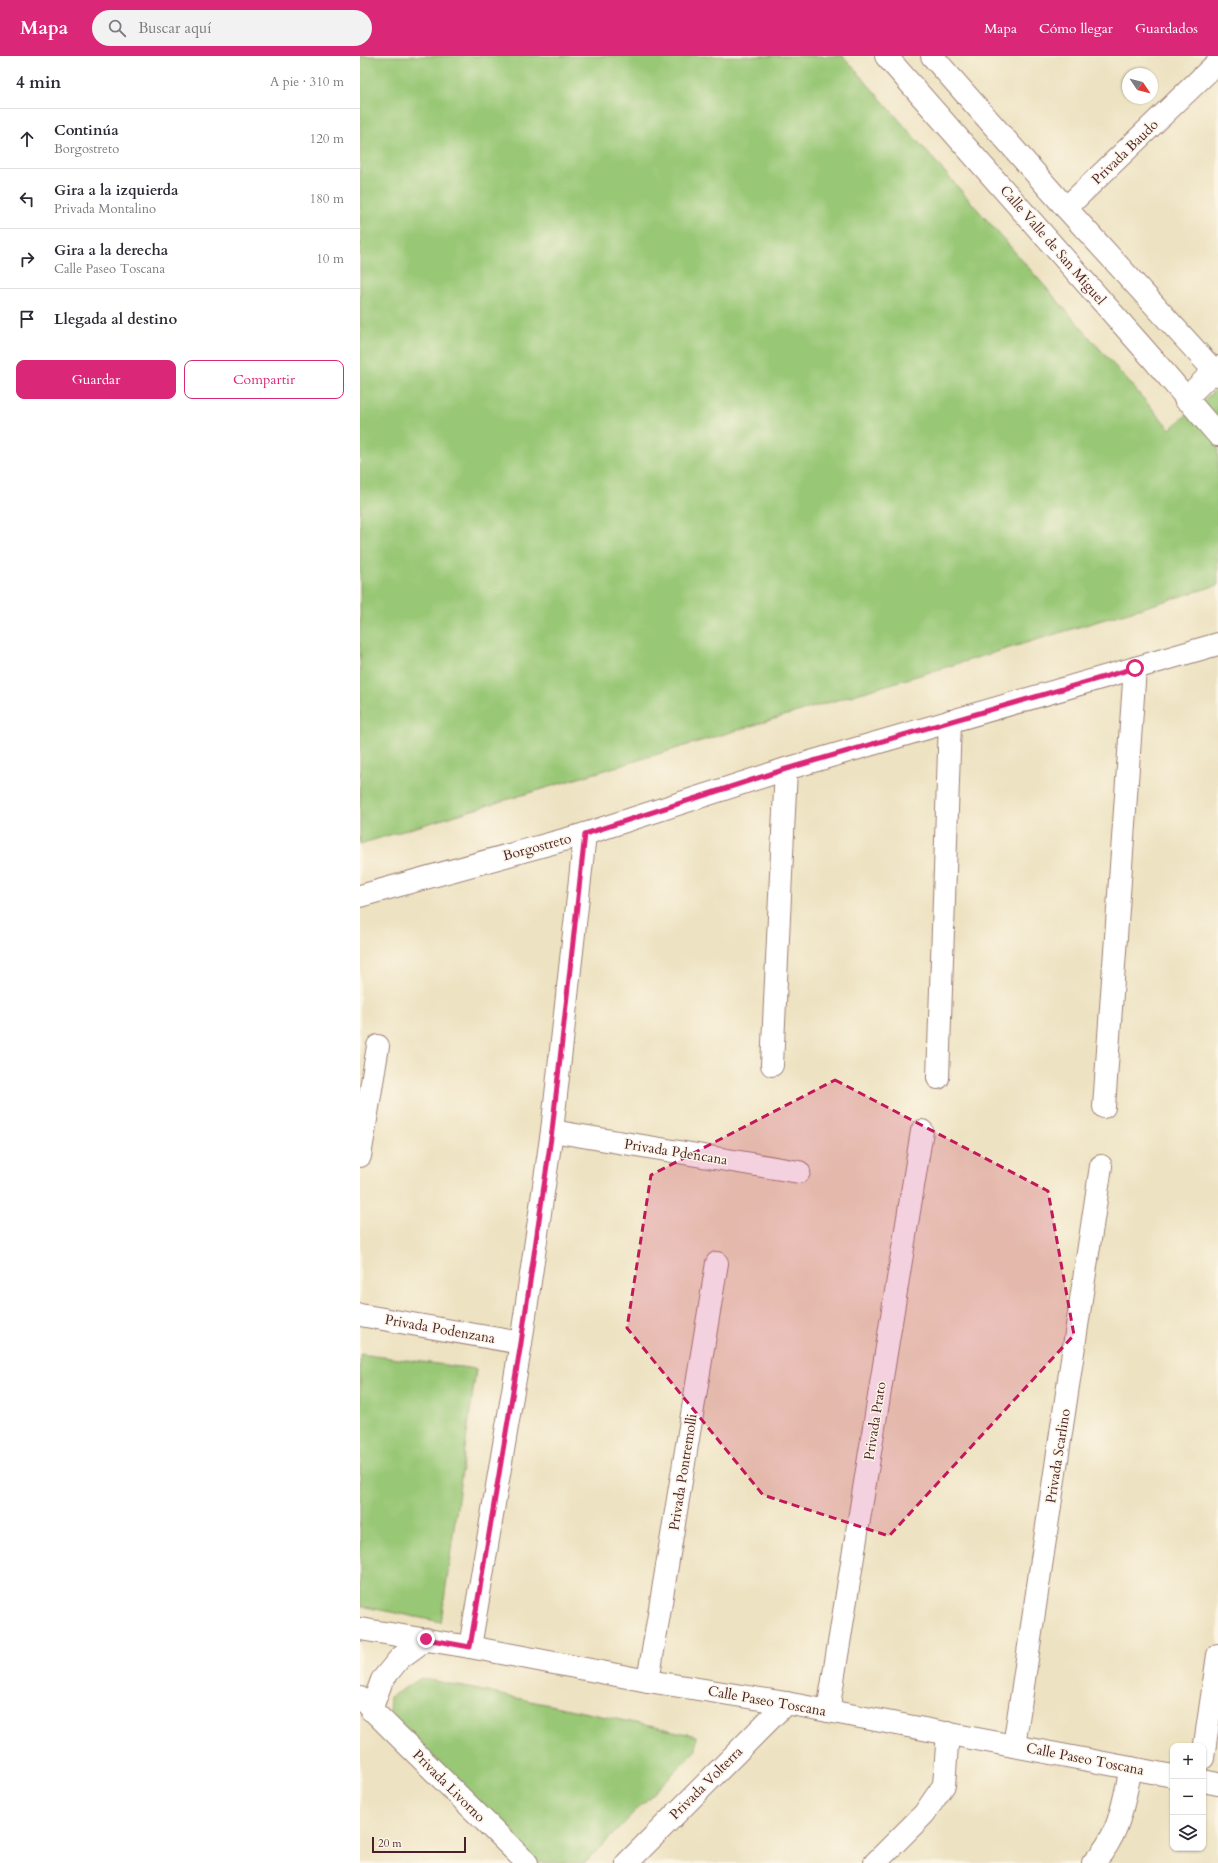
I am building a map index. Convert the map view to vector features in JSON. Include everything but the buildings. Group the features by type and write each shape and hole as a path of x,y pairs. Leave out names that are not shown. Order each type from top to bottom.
{"street":[{"name":"Calle Valle de San Miguel","path":"886,56 1218,435"},
{"path":"932,56 1066,208 1217,371 1185,399"},
{"name":"Privada Baudo","path":"1066,208 1218,62"},
{"name":"Borgostreto","path":"360,896 585,834 786,769 1218,644"},
{"path":"1104,1107 1135,668"},
{"path":"938,1078 950,721"},
{"path":"772,1065 786,769"},
{"path":"470,1647 521,1343 552,1131 585,834"},
{"path":"360,1156 378,1046"},
{"name":"Privada Pdencana","path":"552,1131 799,1172"},
{"name":"Privada Prato","path":"828,1711 922,1131"},
{"name":"Privada Scarlino","path":"1014,1746 1101,1166"},
{"name":"Privada Pontremolli","path":"648,1681 717,1263"},
{"name":"Privada Podenzana","path":"360,1315 521,1343"},
{"name":"Calle Paseo Toscana","path":"360,1628 470,1647 648,1681 786,1703 1170,1775"},
{"name":"Privada Livorno","path":"426,1639 400,1658 365,1704 526,1863"},
{"path":"1205,1743 1218,1655"},
{"name":"Privada Volterra","path":"627,1863 786,1703"},
{"path":"875,1863 924,1814 944,1785 948,1733"},
{"path":"1094,1863 1104,1853 1117,1831 1131,1768"},
{"path":"1206,1782 1218,1784"}],"highlighted area":[{"path":"835,1080 1048,1191 1074,1335 889,1536 763,1495 627,1328 651,1175"}],"green space":[{"path":"360,56 843,56 1170,429 1218,388 1218,585 360,844"},
{"path":"360,1354 476,1369 441,1622 360,1606"},
{"path":"421,1678 697,1736 696,1750 585,1863 537,1863 389,1711 390,1697"}],"route":[{"path":"426,1639 470,1647 521,1343 552,1131 585,834 786,769 1135,668"}]}
